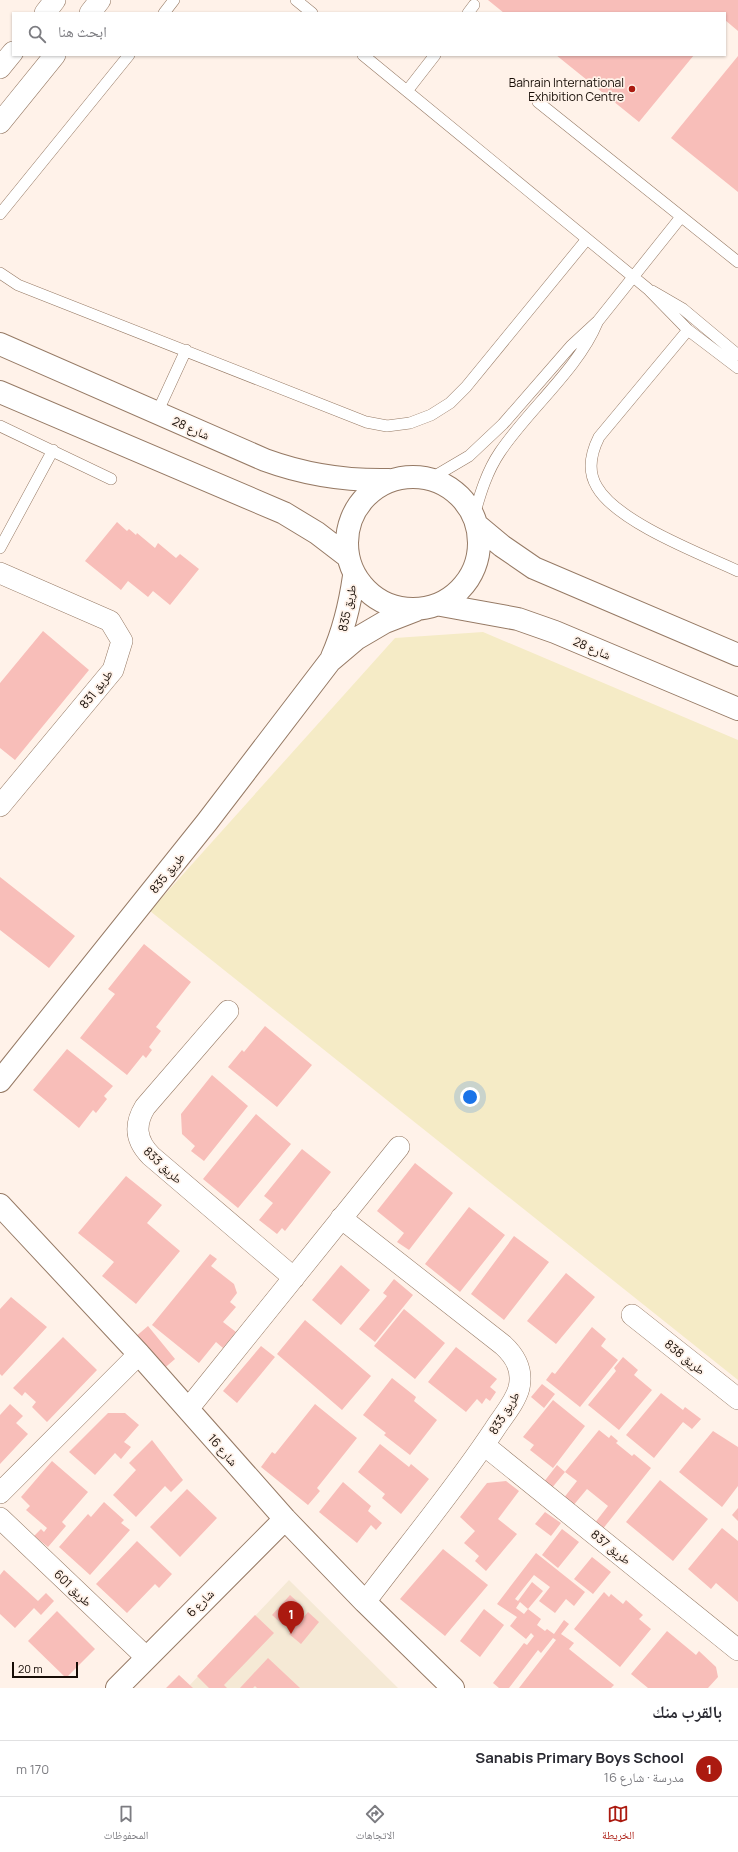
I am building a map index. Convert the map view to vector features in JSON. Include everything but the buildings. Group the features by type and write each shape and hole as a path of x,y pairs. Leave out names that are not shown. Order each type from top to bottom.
{"main road":[{"name":"شارع 28","path":"0,344 289,469 339,479 390,480"},
{"path":"0,392 284,513 317,533 351,566 370,595 392,607 416,610 440,605 460,591 474,572 480,550 476,521"},
{"path":"351,566 346,538 350,519 360,502 373,489 390,480 410,476 430,478 456,492 476,521 502,546 534,568 738,655"},
{"name":"طريق 835","path":"330,661 342,634 350,606 351,566"},
{"name":"شارع 28","path":"440,605 518,619 547,629 738,709"},
{"name":"طريق 835","path":"0,1081 207,822 330,661 356,639 385,622 416,610"},
{"name":"شارع 16","path":"0,1206 138,1354 285,1519 365,1602 453,1688"},
{"name":"شارع 6","path":"117,1688 285,1519"}],"street":[{"path":"46,12 55,0"},
{"path":"91,12 100,0"},
{"path":"0,68 12,53"},
{"path":"0,123 55,56"},
{"name":"طريق 831","path":"0,573 110,621 122,641 113,670 0,806"},
{"name":"طريق 833","path":"228,1011 145,1107 137,1124 137,1133 144,1150 294,1278"},
{"path":"188,1409 399,1147"},
{"name":"طريق 833","path":"341,1218 512,1354 518,1365 520,1377 519,1389 484,1445 365,1602"},
{"name":"طريق 838","path":"632,1314 738,1399"},
{"path":"0,1493 138,1354"},
{"name":"طريق 837","path":"484,1445 738,1650"},
{"name":"طريق 601","path":"0,1518 146,1658"}],"lane":[{"path":"165,12 174,0"},
{"path":"296,0 311,12"},
{"path":"0,214 129,56"},
{"path":"364,56 648,289 665,309 688,330 738,368"},
{"path":"406,91 434,56"},
{"path":"538,102 738,262"},
{"path":"430,478 469,456 487,441 526,399 571,346 598,321 681,217"},
{"path":"0,272 18,285 366,422 387,426 410,423 431,415 450,404 466,387 587,239"},
{"path":"648,289 683,309 738,355"},
{"path":"476,521 489,472 500,451 580,354 594,332 598,321"},
{"path":"688,330 599,438 593,449 591,462 592,474 596,486 604,497 659,535 738,571"},
{"path":"157,413 186,350"},
{"path":"0,426 111,478"},
{"path":"0,548 53,450"}],"shaded area":[{"path":"289,1580 398,1688 187,1688"}],"sand":[{"path":"483,632 738,740 738,1380 150,911 395,638"}],"place":[{"name":"Bahrain International Exhibition Centre","path":"632,89"},
{"name":"Sanabis Primary Boys School","path":"291,1634"}]}
